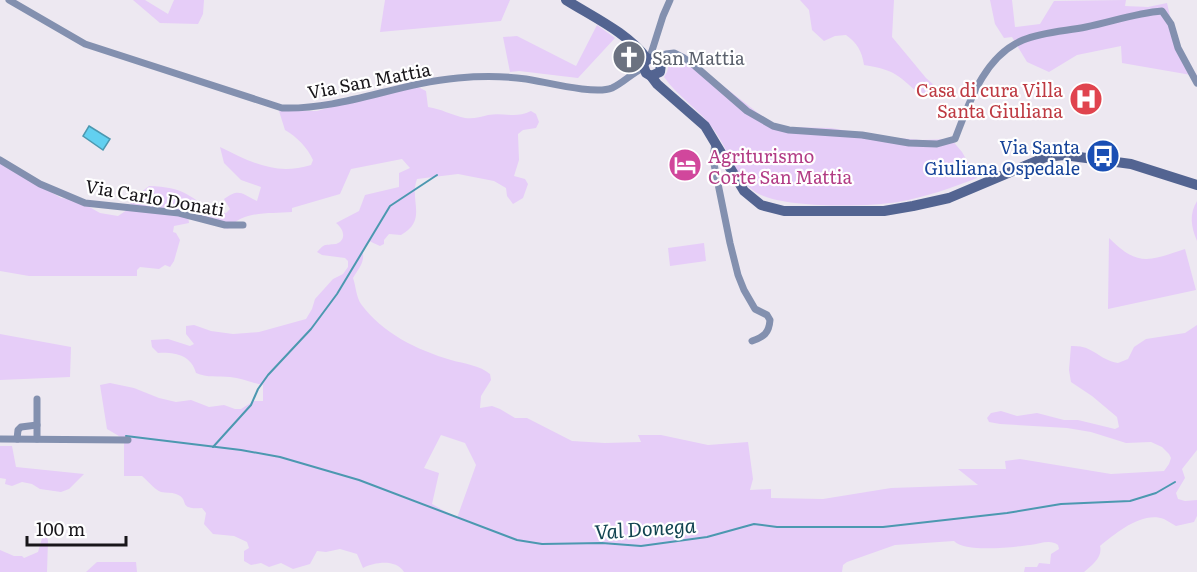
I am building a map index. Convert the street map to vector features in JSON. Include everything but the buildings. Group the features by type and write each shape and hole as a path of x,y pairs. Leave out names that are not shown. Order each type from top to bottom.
{"street":[{"name":"Via San Mattia","path":"9,0 85,44 282,108 307,109 456,78 524,79 581,88 613,88 650,64"},
{"path":"566,0 639,48 650,64 657,84 705,126 744,192 761,204 784,211 884,211 913,206 948,198 1046,157 1064,154 1131,164 1197,185"},
{"path":"650,64 663,16 670,0"},
{"path":"650,64 666,54 674,53 684,58 747,111 773,126 789,130 862,135 909,143 937,144 955,139 970,98 981,79 999,56 1017,44 1024,40 1162,11 1171,24 1178,48 1197,83"},
{"path":"715,144 713,159 738,274 755,309 771,320 770,328 762,338 752,341"},
{"name":"Via Carlo Donati","path":"0,160 40,184 85,203 179,213 225,225 243,225"},
{"path":"37,439 38,399"},
{"path":"17,439 18,430 21,427 37,425"},
{"path":"0,439 128,440"}],"shaded area":[{"path":"133,0 145,0 168,14 174,0 204,0 203,14 198,24 160,23"},
{"path":"385,0 510,0 501,21 380,32"},
{"path":"800,0 894,0 892,37 935,86 938,93 922,96 891,72 864,65 858,48 846,35 835,36 824,41 812,30 809,10"},
{"path":"990,0 1012,0 1015,27 1040,24 1054,1 1126,0 1125,6 1148,7 1167,3 1176,42 1197,76 1122,63 1121,46 1077,55 1049,72 1027,62 1012,37 1004,38 995,24"},
{"path":"597,25 615,38 578,78 510,72 503,37 517,36 576,66"},
{"path":"681,53 773,123 787,127 831,128 876,136 921,140 951,139 962,152 977,178 928,195 884,204 802,204 766,197 747,185 714,130 664,77 669,64"},
{"path":"412,84 426,91 428,107 465,118 494,114 520,115 531,111 536,114 539,122 536,128 523,130 518,134 519,160 514,176 525,179 528,184 523,198 513,204 507,196 506,188 494,181 458,174 417,179 414,223 401,235 389,234 384,244 380,246 369,241 362,250 360,268 353,278 361,304 379,324 390,332 413,346 477,367 490,374 491,380 481,396 480,408 492,406 515,418 527,418 572,441 641,442 638,435 661,435 708,445 748,442 753,479 750,490 771,489 771,498 823,499 891,488 978,485 958,469 1006,469 1005,461 1020,459 1111,474 1164,471 1171,458 1162,447 1151,442 1126,443 1091,432 1067,428 1000,424 989,422 987,418 991,413 1001,411 1017,416 1037,413 1115,429 1119,427 1117,417 1071,382 1069,370 1071,346 1085,348 1118,363 1128,359 1134,347 1146,339 1185,333 1197,325 1197,450 1182,469 1185,478 1176,493 1178,499 1197,500 1197,516 1194,522 1176,526 1156,517 1138,521 1100,546 1100,554 1084,572 1024,572 1025,567 1037,567 1039,563 1050,564 1051,554 1059,549 1058,545 1052,542 979,548 960,545 954,541 895,545 847,562 843,565 842,572 404,572 391,563 373,564 363,568 357,554 340,549 317,551 310,564 293,569 281,563 269,567 261,563 251,565 244,561 244,551 249,548 247,542 234,536 213,534 204,524 206,513 202,508 186,506 180,496 158,491 142,476 124,476 124,439 107,429 100,385 110,383 134,388 159,398 176,402 191,400 209,407 224,405 241,409 254,401 263,401 263,385 234,378 200,375 196,373 186,358 170,353 158,353 152,347 151,340 168,339 190,346 194,344 186,334 186,326 194,325 211,331 233,334 259,332 306,319 315,299 333,279 343,274 348,267 348,261 345,258 322,255 317,252 325,245 336,244 342,240 342,231 336,223 359,211 365,195 399,187 399,173 410,168 402,159 351,169 340,194 292,208 292,212 249,216 234,223 228,229 188,216 189,223 174,226 173,232 180,240 170,267 165,265 159,269 140,267 137,270 137,276 29,276 0,271 0,161 61,198 77,200 100,213 118,216 133,206 130,203 131,200 149,186 179,191 217,215 226,213 230,209 224,199 240,193 257,201 261,187 241,180 224,163 220,147 264,166 286,169 311,165 313,160 311,155 294,136 285,130 279,111 317,111","holes":["441,435 465,443 476,465 457,518 432,504 439,473 424,468"]},
{"path":"1197,201 1197,241 1192,221"},
{"path":"1109,238 1128,254 1144,259 1185,249 1196,290 1108,309"},
{"path":"704,243 706,261 670,266 668,248"},
{"path":"0,334 71,347 70,377 0,380"},
{"path":"0,446 12,446 16,467 84,474 69,489 61,492 40,489 22,482 12,486 5,484 6,479 0,478"},
{"path":"46,533 47,572 0,572 0,550 24,558 38,552 43,535"},
{"path":"97,562 136,562 137,572 86,572"}],"water":[{"path":"89,126 110,139 103,150 83,136"}],"waterway":[{"path":"213,447 251,405 268,375 311,329 337,294 390,206 437,175"},
{"name":"Val Donega","path":"126,436 280,457 359,480 517,540 542,544 602,543 641,546 707,537 754,524 777,527 883,527 1007,513 1061,504 1130,501 1156,493 1175,482"}],"place":[{"name":"San Mattia","path":"629,57"},
{"name":"Casa di cura Villa Santa Giuliana","path":"1086,99"},
{"name":"Via Santa Giuliana Ospedale","path":"1103,156"},
{"name":"Agriturismo Corte San Mattia","path":"685,165"}]}
